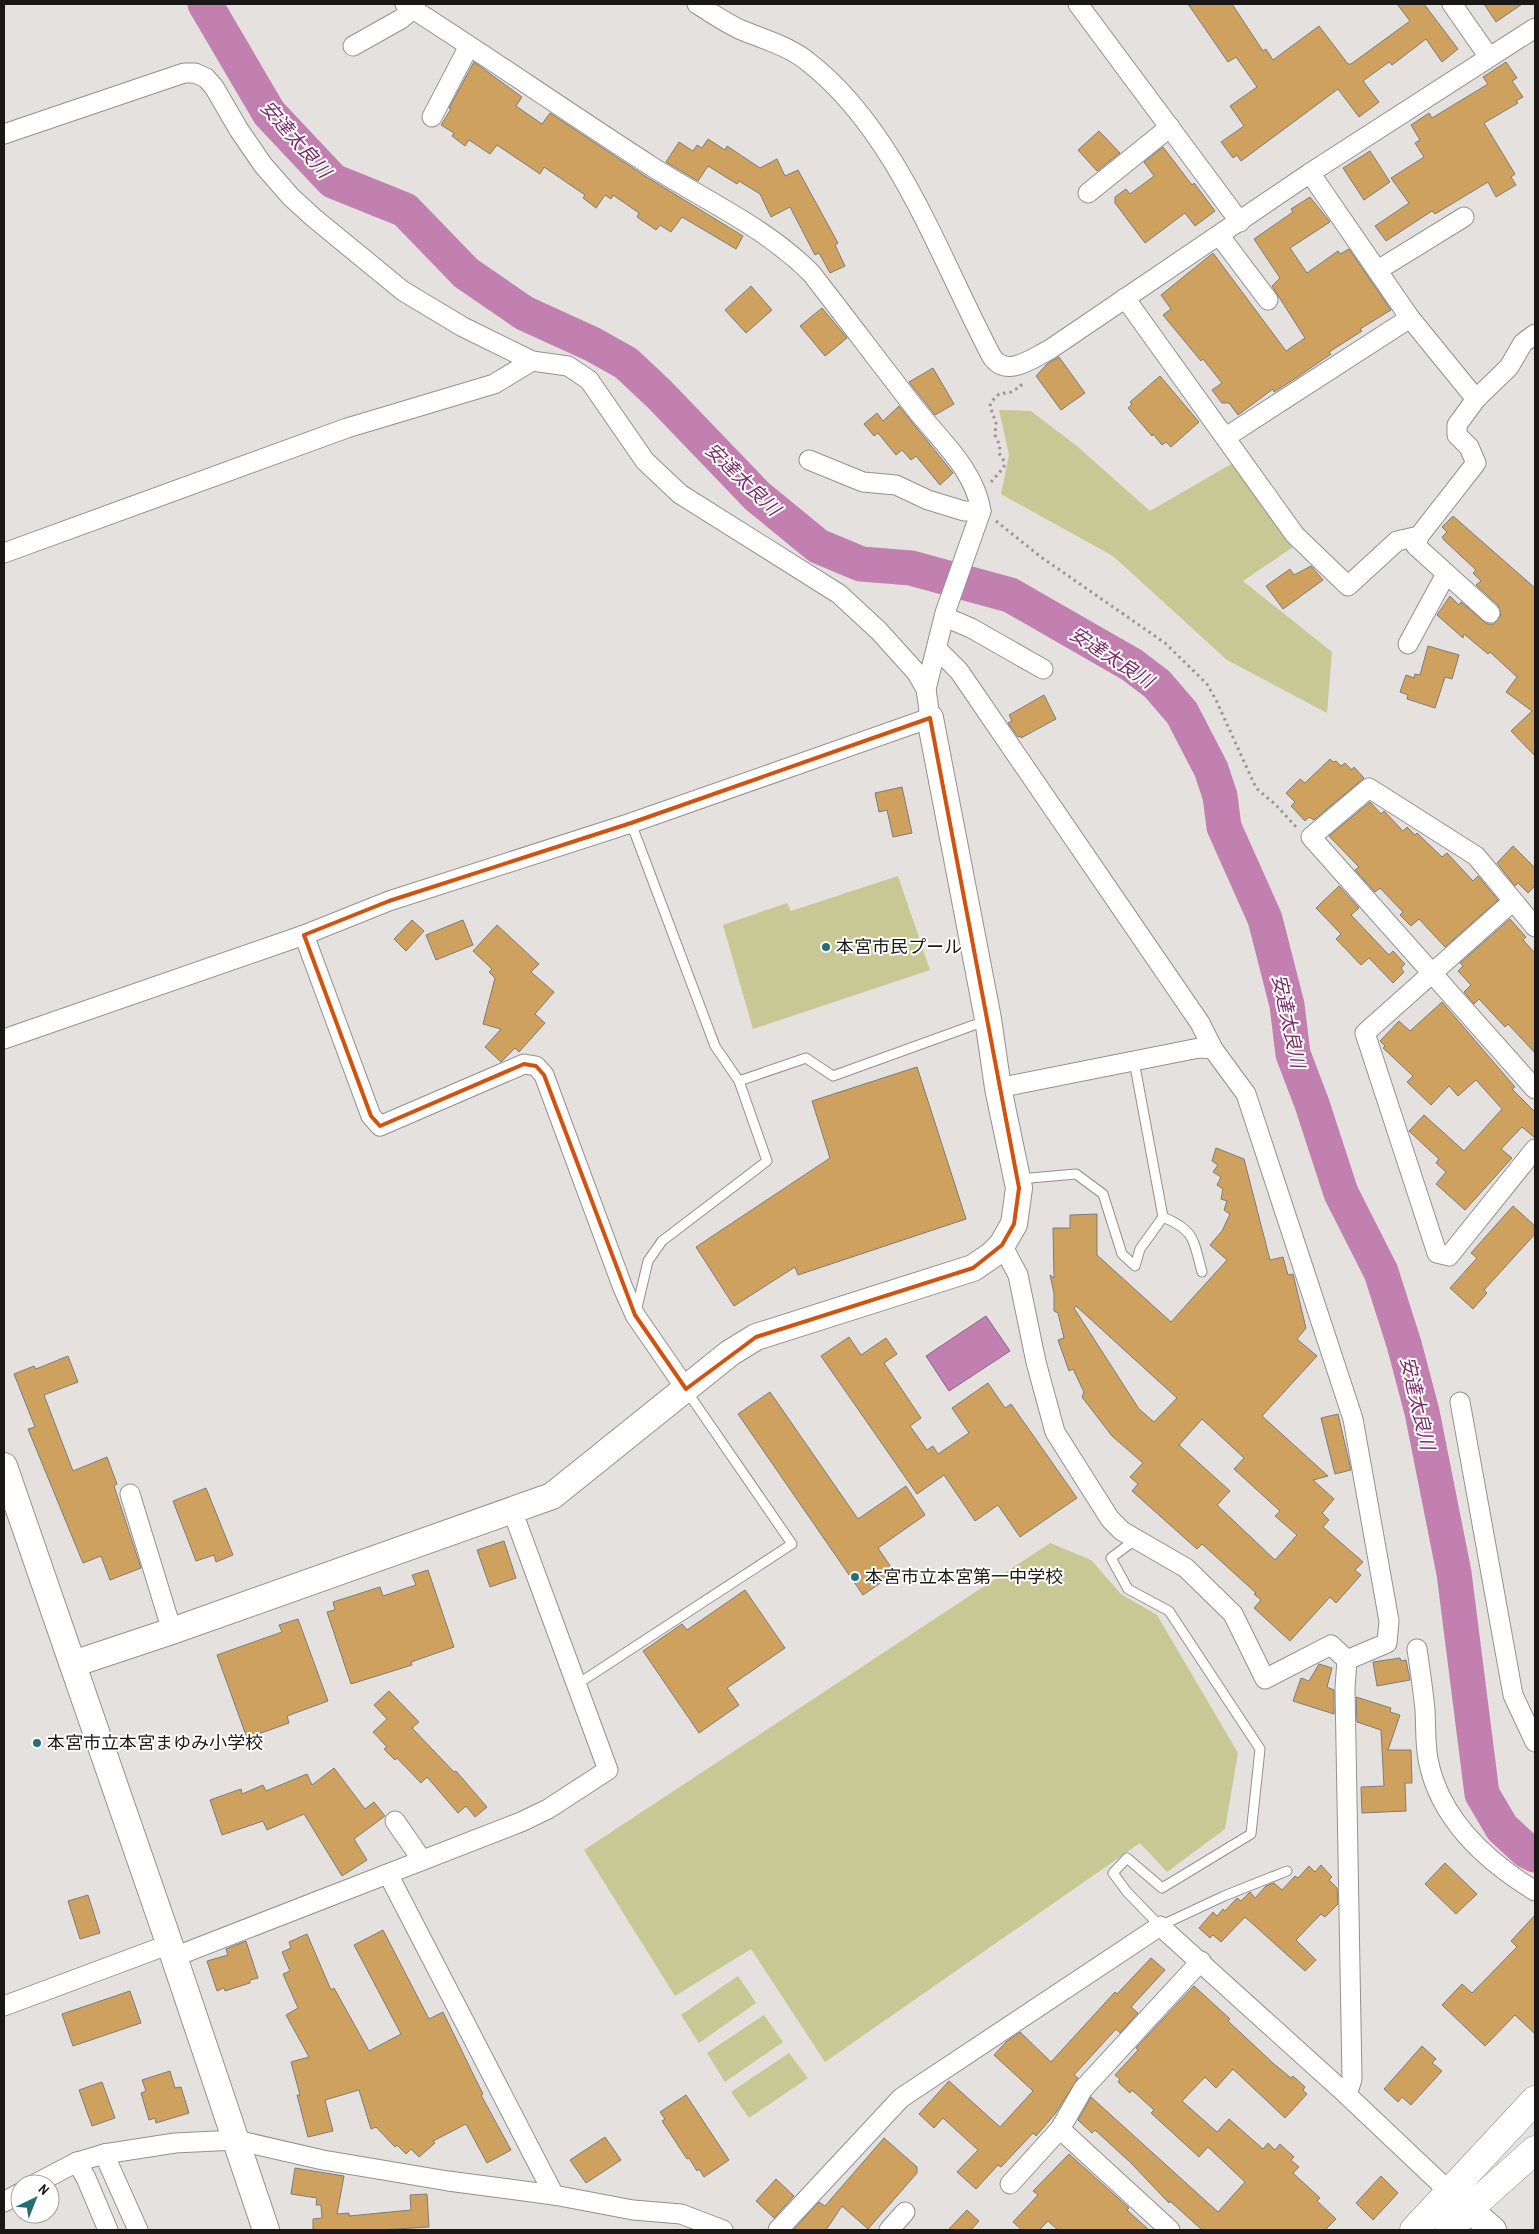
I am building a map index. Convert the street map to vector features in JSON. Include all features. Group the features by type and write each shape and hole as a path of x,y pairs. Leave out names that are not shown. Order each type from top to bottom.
{"highway":[{"path":"1448,2230 1459,2201 1535,2100"},
{"path":"1414,2230 1535,2150"}],"street":[{"path":"697,4 737,28 789,50 806,60 827,77 864,118 891,157 992,357 1000,366 1008,367 1019,365 1049,350 1310,173 1535,28"},
{"path":"1078,4 1240,222"},
{"path":"1452,4 1489,57"},
{"path":"353,46 401,19 409,6 653,167 764,233 792,254 811,273 918,412 962,465 980,510 945,615 926,689"},
{"path":"432,118 469,46"},
{"path":"4,134 184,73 195,73 206,78 214,87 263,165 291,197 314,218 403,291 463,327 532,361 568,366 589,380 645,461 680,494 839,594 879,631 916,672 926,689 988,1020 998,1088 1016,1179 1018,1203 1014,1224 1002,1245 992,1255 973,1268 756,1337 730,1353 552,1496 172,1631 73,1664"},
{"path":"1088,193 1170,127"},
{"path":"1310,173 1410,318 1476,399"},
{"path":"1378,270 1464,218"},
{"path":"1219,235 1268,300"},
{"path":"1125,298 1296,535 1348,586 1397,541 1419,536"},
{"path":"1226,437 1410,318"},
{"path":"1490,613 1416,546 1419,536 1476,463 1469,447 1457,435 1457,425 1476,399 1509,367 1523,342 1535,334"},
{"path":"4,553 347,428 494,384 532,361"},
{"path":"809,460 863,482 896,485 928,500 964,511 980,510"},
{"path":"1408,644 1446,574"},
{"path":"945,615 1043,669"},
{"path":"937,649 959,671 1200,1023 1213,1049 1246,1094 1353,1419 1389,1621 1389,1631 1387,1644 1347,1660"},
{"path":"4,1039 304,935 389,901 631,822 930,718"},
{"path":"1535,927 1512,902 1476,856 1369,788 1311,837 1535,1089"},
{"path":"1512,902 1365,1033 1437,1253 1449,1256 1535,1149"},
{"path":"304,935 370,1116 380,1126 524,1064 536,1066 544,1076 623,1288 635,1315 686,1389"},
{"path":"998,1088 1199,1048 1213,1049"},
{"path":"1002,1245 1018,1275 1036,1362 1055,1432 1110,1519 1122,1531 1186,1568 1233,1614 1265,1679 1331,1645 1347,1660"},
{"path":"1460,1402 1513,1695 1535,1742"},
{"path":"6,1478 73,1664 266,2230"},
{"path":"130,1494 172,1631"},
{"path":"4,2006 172,1951 388,1874 548,1809 608,1770 512,1510"},
{"path":"1417,1649 1428,1759 1435,1785 1446,1808 1478,1849 1497,1866 1535,1891"},
{"path":"1347,1660 1345,1688 1352,2079 1347,2095"},
{"path":"395,1821 422,1860"},
{"path":"388,1874 554,2195"},
{"path":"778,2230 901,2098 1160,1926 1201,1961 1459,2201 1493,2230"},
{"path":"1010,2184 1060,2130 1083,2089 1201,1961"},
{"path":"1060,2130 1170,2230"},
{"path":"54,2174 77,2162 104,2154 175,2143 236,2140 323,2160 448,2181 554,2195 633,2210 681,2214 723,2230"},
{"path":"104,2154 138,2230"},
{"path":"77,2162 90,2186 108,2230"},
{"path":"889,2230 905,2212"}],"lane":[{"path":"631,822 715,1046 739,1081 767,1161 662,1240 648,1261 635,1315"},
{"path":"739,1081 806,1058 833,1076 988,1020"},
{"path":"1016,1179 1076,1174 1103,1194 1122,1254 1135,1266 1140,1249 1163,1217 1134,1061"},
{"path":"1163,1217 1181,1225 1189,1232 1202,1272"},
{"path":"576,1685 792,1544 686,1389"},
{"path":"1136,1539 1111,1558 1128,1589 1169,1611 1260,1749 1251,1834 1162,1888 1127,1858 1113,1873 1127,1892 1160,1926 1224,1896 1287,1870"}],"path":[{"path":"1021,381 1021,386 1011,392 999,394 991,402 990,406 996,423 995,435 1000,446 999,453 1004,461 1004,467 990,484 980,510 1005,527 1041,557 1165,643 1207,684 1256,788 1276,805 1298,830 1311,837"}],"highlighted area":[{"path":"930,718 1019,1188 1014,1224 1002,1245 973,1268 756,1337 686,1389 635,1315 544,1075 536,1066 524,1064 380,1126 371,1116 304,935 389,901 631,823"}],"green space":[{"path":"999,410 1031,411 1078,447 1150,511 1233,463 1293,547 1243,581 1332,652 1327,713 1227,660 1113,556 1001,494 1009,455"},
{"name":"本宮市民プール","path":"898,876 930,970 753,1029 723,925 787,903 791,911"},
{"path":"1050,1543 1091,1560 1121,1594 1157,1615 1238,1753 1225,1829 1167,1872 1140,1843 825,2062 751,1949 675,1996 584,1850"},
{"path":"738,1976 756,2003 699,2043 681,2015"},
{"path":"764,2015 783,2042 725,2082 707,2053"},
{"path":"789,2053 808,2078 749,2118 731,2092"}],"shaded area":[{"path":"986,1316 1010,1351 949,1391 926,1356"}],"building":[{"path":"1188,4 1232,4 1263,51 1266,49 1273,60 1319,26 1348,64 1351,64 1410,21 1397,4 1424,4 1458,49 1442,62 1426,39 1392,65 1389,62 1363,81 1379,102 1359,117 1338,89 1241,161 1237,155 1233,158 1221,142 1244,126 1230,106 1257,87 1236,57 1228,62"},
{"path":"1484,4 1522,4 1496,22"},
{"path":"474,62 522,97 516,106 542,124 550,113 645,176 743,236 736,249 682,217 671,232 660,225 656,230 637,217 639,213 613,195 611,199 605,195 596,208 583,198 585,195 544,167 540,174 497,145 490,154 469,140 465,146 452,136 454,133 441,125"},
{"path":"1506,62 1517,78 1512,81 1523,97 1516,101 1518,103 1484,123 1515,174 1511,177 1516,185 1496,197 1488,182 1435,214 1432,211 1386,241 1375,226 1409,203 1391,178 1424,157 1415,143 1420,140 1411,125 1429,113 1432,118 1488,84 1483,77"},
{"path":"1099,131 1120,153 1097,171 1078,150"},
{"path":"708,139 725,150 727,146 760,168 777,159 785,176 798,170 838,243 835,245 845,266 830,273 819,253 815,255 790,207 771,217 760,194 739,181 737,184 708,166 698,181 666,162 679,142 693,151 697,145 702,148"},
{"path":"1163,147 1215,211 1195,226 1185,213 1145,243 1115,203 1115,197 1126,189 1130,194 1154,176 1144,162"},
{"path":"1370,151 1390,182 1364,200 1343,168"},
{"path":"1310,197 1330,222 1290,248 1307,273 1338,251 1340,254 1349,249 1391,310 1360,329 1362,331 1329,352 1331,354 1299,376 1274,392 1273,389 1238,415 1229,403 1222,403 1212,390 1222,383 1163,315 1171,309 1161,295 1213,253 1286,351 1305,338 1272,286 1280,278 1254,239 1293,212 1291,209"},
{"path":"751,286 772,310 746,333 725,310"},
{"path":"822,308 847,338 825,356 800,326"},
{"path":"1059,357 1085,393 1061,410 1036,376 1047,364"},
{"path":"933,368 954,404 935,415 909,382"},
{"path":"1160,376 1199,422 1171,447 1166,442 1162,445 1153,434 1152,436 1128,408 1132,404 1130,402"},
{"path":"899,406 953,473 940,485 916,456 911,460 902,450 896,455 878,433 874,436 864,424 877,413 883,421"},
{"path":"1453,516 1535,588 1535,756 1511,731 1532,711 1506,692 1517,677 1490,652 1488,654 1464,634 1463,638 1437,615 1450,596 1459,605 1461,602 1487,624 1494,624 1501,615 1498,605 1476,585 1481,581 1473,573 1476,570 1442,537 1447,532 1442,527"},
{"path":"1311,566 1323,580 1283,609 1266,586 1290,569 1294,575"},
{"path":"1428,646 1459,655 1452,679 1445,677 1435,708 1407,699 1408,695 1400,692 1406,675 1414,678 1415,674 1420,675"},
{"path":"1044,695 1056,719 1021,738 1021,736 1018,737 1008,723 1012,721 1009,715"},
{"path":"1330,759 1333,762 1336,761 1341,766 1345,763 1352,770 1354,767 1364,778 1314,820 1309,817 1305,821 1291,806 1295,802 1286,793 1300,779 1305,783"},
{"path":"902,787 912,833 893,837 887,810 879,812 875,793"},
{"path":"1370,802 1381,814 1384,811 1403,831 1407,827 1415,835 1417,833 1442,857 1447,853 1473,881 1478,876 1498,900 1445,947 1419,919 1411,926 1400,915 1403,912 1380,888 1375,892 1355,870 1359,867 1329,836"},
{"path":"1513,846 1535,868 1535,886 1528,893 1518,883 1515,886 1497,863"},
{"path":"1339,886 1359,908 1351,915 1389,955 1393,951 1405,964 1401,968 1404,972 1393,983 1369,958 1361,965 1336,939 1341,934 1316,908"},
{"path":"1510,919 1526,937 1523,940 1535,953 1535,1053 1508,1024 1505,1027 1479,999 1474,1004 1464,992 1471,985 1458,971 1463,966 1460,963"},
{"path":"412,920 424,931 406,951 394,939"},
{"path":"463,920 473,945 436,960 426,935"},
{"path":"497,925 539,964 531,972 554,992 535,1014 545,1023 519,1052 515,1048 501,1062 485,1047 501,1029 483,1024 495,978 489,972 492,969 473,951"},
{"path":"1442,1002 1515,1087 1512,1089 1535,1112 1535,1138 1522,1127 1501,1149 1512,1158 1465,1210 1436,1184 1446,1172 1436,1163 1439,1159 1409,1131 1424,1115 1464,1151 1502,1109 1476,1080 1458,1096 1449,1086 1431,1105 1407,1082 1413,1076 1383,1048 1385,1046 1380,1041 1399,1021 1410,1031"},
{"path":"917,1067 966,1219 798,1275 795,1267 734,1306 696,1247 830,1158 812,1101"},
{"path":"1216,1148 1244,1159 1270,1260 1283,1257 1288,1275 1293,1274 1306,1328 1297,1339 1317,1356 1262,1416 1328,1476 1313,1480 1334,1499 1322,1513 1329,1520 1323,1527 1363,1562 1355,1570 1361,1575 1336,1603 1330,1597 1290,1641 1254,1608 1261,1600 1254,1594 1256,1593 1202,1544 1197,1549 1132,1491 1138,1484 1130,1477 1143,1463 1112,1436 1082,1397 1084,1392 1073,1369 1069,1371 1058,1340 1064,1338 1058,1313 1054,1311 1054,1293 1050,1275 1054,1278 1053,1228 1070,1228 1070,1215 1097,1214 1097,1255 1171,1322 1227,1260 1210,1245 1222,1231 1230,1214 1224,1210 1227,1201 1221,1199 1223,1189 1217,1185 1221,1177 1213,1172 1218,1165 1212,1161","holes":["1076,1306 1177,1398 1154,1422 1139,1409 1074,1308","1202,1419 1244,1458 1234,1469 1280,1511 1275,1516 1297,1535 1275,1560 1217,1505 1230,1491 1179,1445"]},
{"path":"1513,1206 1535,1226 1535,1234 1484,1290 1487,1293 1473,1309 1450,1288 1477,1258 1471,1253"},
{"path":"849,1337 861,1355 886,1338 897,1354 884,1363 921,1418 910,1426 927,1450 933,1446 938,1454 969,1433 952,1408 988,1383 1005,1408 1011,1404 1077,1498 1020,1537 998,1505 975,1521 944,1475 917,1494 821,1356"},
{"path":"68,1356 78,1382 44,1395 73,1471 107,1457 117,1484 114,1486 141,1568 110,1580 101,1556 83,1563 28,1429 35,1427 14,1374 34,1366 36,1369"},
{"path":"770,1392 858,1519 906,1486 925,1515 878,1548 895,1573 863,1595 738,1414"},
{"path":"1338,1414 1351,1470 1335,1474 1321,1418"},
{"path":"206,1488 233,1555 216,1562 214,1555 196,1561 173,1501"},
{"path":"504,1541 516,1578 490,1587 477,1550"},
{"path":"428,1570 454,1647 411,1662 412,1665 351,1684 327,1612 335,1610 333,1602 380,1587 383,1596 416,1585 412,1575"},
{"path":"745,1590 785,1648 727,1688 739,1705 699,1733 643,1651 682,1624 687,1630"},
{"path":"298,1619 328,1701 287,1716 289,1723 247,1738 217,1655 282,1632 279,1625"},
{"path":"1400,1658 1401,1661 1406,1660 1410,1680 1377,1686 1373,1662"},
{"path":"1319,1664 1332,1668 1327,1687 1334,1690 1334,1714 1293,1701 1301,1678 1309,1681"},
{"path":"389,1691 419,1722 412,1728 454,1772 456,1771 487,1807 475,1817 466,1806 458,1813 427,1777 421,1783 397,1758 395,1760 384,1749 387,1747 373,1732 387,1719 374,1705"},
{"path":"1356,1697 1391,1708 1390,1712 1400,1715 1388,1750 1411,1750 1412,1783 1405,1783 1406,1811 1362,1813 1361,1787 1384,1786 1381,1730 1357,1722"},
{"path":"334,1768 365,1809 374,1802 385,1816 354,1839 367,1860 342,1876 304,1814 267,1830 263,1821 222,1835 210,1800 241,1789 242,1794 263,1785 266,1791 307,1774 312,1785"},
{"path":"1445,1863 1477,1894 1456,1914 1425,1884"},
{"path":"1321,1865 1332,1877 1329,1880 1337,1888 1338,1904 1325,1917 1321,1914 1296,1940 1316,1960 1305,1971 1245,1917 1221,1942 1213,1935 1210,1938 1199,1928 1213,1912 1217,1916 1223,1909 1225,1911 1237,1898 1241,1901 1250,1892 1255,1898 1266,1886 1274,1883 1282,1890 1295,1876 1298,1878 1309,1866 1315,1872"},
{"path":"88,1895 100,1933 80,1939 68,1901"},
{"path":"1535,1915 1535,2034 1515,2015 1485,2046 1442,2005 1462,1984 1472,1993 1517,1947 1511,1941"},
{"path":"383,1930 429,2019 443,2012 483,2094 481,2095 511,2150 487,2163 466,2124 433,2141 435,2143 419,2157 411,2149 406,2154 397,2145 395,2147 376,2127 371,2129 359,2090 325,2100 333,2131 308,2137 291,2062 309,2057 286,2015 298,2008 283,1974 290,1971 282,1952 291,1948 289,1942 307,1934 331,1990 334,1988 369,2051 401,2034 354,1945"},
{"path":"246,1941 258,1978 250,1980 250,1983 225,1991 224,1988 217,1991 207,1961 228,1955 226,1949"},
{"path":"1151,1958 1165,1970 1131,2007 1138,2013 1120,2033 1116,2029 1074,2075 1078,2078 1055,2114 1036,2136 1033,2133 1001,2167 998,2165 976,2189 957,2172 978,2150 943,2118 934,2128 919,2114 949,2081 1000,2127 1033,2091 994,2055 1006,2042 1020,2032 1051,2062 1115,1992 1117,1994"},
{"path":"1194,1986 1230,2019 1228,2021 1274,2064 1291,2078 1293,2076 1305,2087 1303,2090 1307,2094 1285,2118 1233,2069 1216,2088 1205,2077 1182,2101 1217,2132 1229,2119 1263,2149 1268,2143 1275,2150 1280,2144 1294,2157 1291,2160 1299,2167 1293,2173 1320,2198 1317,2201 1336,2219 1325,2230 1202,2230 1170,2201 1169,2203 1131,2163 1095,2130 1092,2133 1078,2120 1091,2097 1218,2212 1245,2182 1208,2147 1199,2157 1151,2113 1154,2110 1132,2090 1130,2093 1118,2082 1120,2079 1115,2075 1138,2050 1136,2048"},
{"path":"130,1991 141,2023 73,2046 62,2014"},
{"path":"1422,2046 1436,2059 1432,2063 1442,2071 1411,2105 1402,2097 1398,2102 1384,2089"},
{"path":"170,2071 175,2088 181,2087 189,2113 156,2123 155,2118 149,2120 141,2093 146,2091 142,2080"},
{"path":"102,2082 115,2118 92,2126 79,2090"},
{"path":"686,2095 729,2160 704,2177 699,2169 697,2171 689,2158 687,2159 662,2121 665,2119 660,2112"},
{"path":"605,2137 621,2160 586,2183 570,2160"},
{"path":"884,2138 917,2167 917,2173 868,2229 842,2206 826,2230 793,2230 819,2202 825,2206"},
{"path":"1069,2154 1129,2208 1127,2210 1149,2230 1058,2230 1048,2221 1039,2230 1022,2230 1013,2222 1038,2195 1033,2191"},
{"path":"295,2168 344,2176 337,2214 349,2213 349,2216 411,2210 410,2195 427,2194 429,2227 379,2230 313,2230 313,2219 322,2218 321,2205 316,2205 317,2198 291,2194"},
{"path":"1381,2176 1398,2193 1373,2220 1356,2203"},
{"path":"776,2179 794,2196 774,2218 756,2201"},
{"path":"967,2210 979,2221 971,2230 948,2230"}],"waterway":[{"name":"安達太良川","path":"205,4 269,113 333,181 405,210 466,273 524,313 592,344 626,363 659,394 757,496 818,546 861,564 911,568 1010,595 1132,665 1157,684 1182,713 1211,769 1220,796 1224,827 1265,919 1287,1005 1293,1054 1312,1104 1341,1193 1381,1272 1404,1344 1422,1412 1454,1573 1482,1794 1502,1828 1527,1851 1535,1855"}],"place":[{"name":"本宮市民プール","path":"826,947"},
{"name":"本宮市立本宮第一中学校","path":"855,1577"},
{"name":"本宮市立本宮まゆみ小学校","path":"37,1743"}]}
